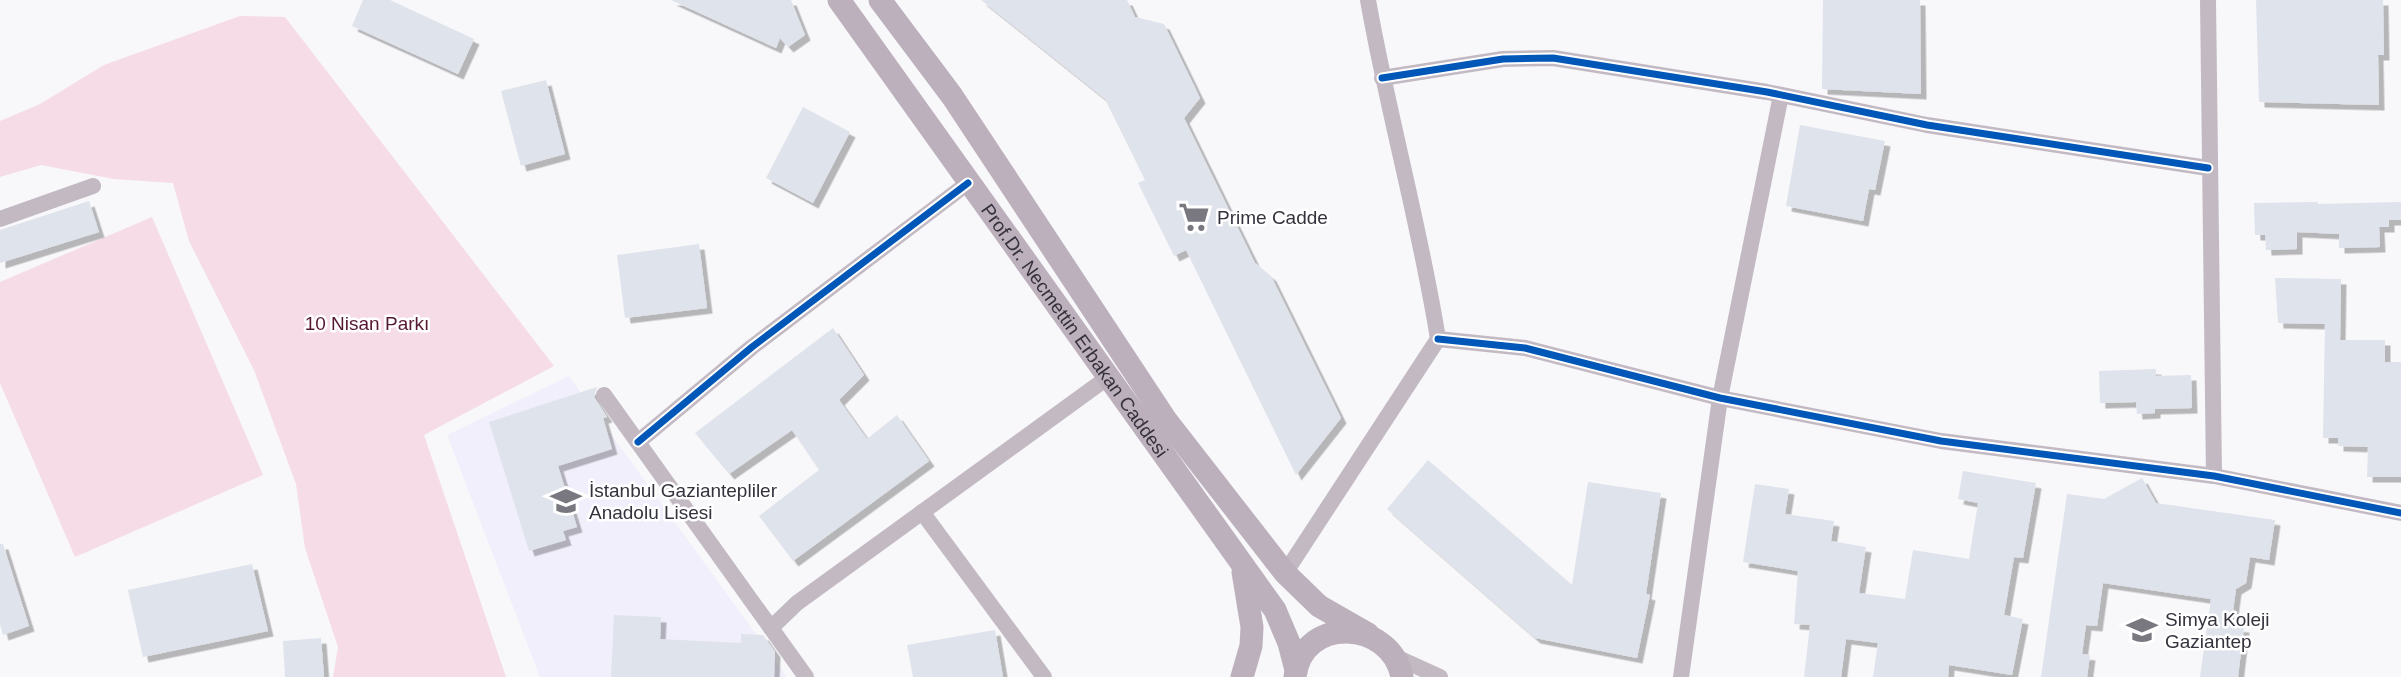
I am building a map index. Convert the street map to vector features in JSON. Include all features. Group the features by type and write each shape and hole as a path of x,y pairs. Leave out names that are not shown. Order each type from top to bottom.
{"main road":[{"name":"Prof.Dr. Necmettin Erbakan Caddesi","path":"839,0 1275,610 1289,643 1295,673"},
{"name":"Prof.Dr. Necmettin Erbakan Caddesi","path":"880,0 952,96 1166,420 1285,573 1320,606 1384,643 1399,667"},
{"path":"1242,677 1251,646 1252,627 1243,566"},
{"path":"1295,673 1303,653 1316,640 1333,632 1350,630 1368,634"}],"street":[{"path":"1285,573 1438,339 1427,265 1382,78 1368,0"},
{"path":"2208,0 2208,168 2214,476"},
{"path":"1382,78 1503,59 1553,58 1781,95 1927,125 2208,168"},
{"path":"1681,677 1720,398 1781,95"},
{"path":"638,442 752,347 968,183"},
{"path":"0,219 93,186"},
{"path":"1438,339 1525,348 1720,398 1941,441 2214,476 2401,513"},
{"path":"771,628 797,603 1107,378"},
{"path":"604,395 806,677"},
{"path":"922,512 1044,677"},
{"path":"1399,667 1440,677"}],"shaded area":[{"name":"İstanbul Gaziantepliler Anadolu Lisesi","path":"569,376 787,677 540,677 447,435"}],"green space":[{"name":"10 Nisan Parkı","path":"240,16 285,17 554,366 424,435 506,677 333,677 338,647 305,548 296,484 254,370 189,241 173,183 114,179 41,165 0,177 0,121 40,104 104,65"},
{"path":"152,217 263,475 75,557 0,383 0,282"}],"building":[{"path":"363,0 390,0 474,39 458,74 352,26"},
{"path":"671,0 791,0 805,35 788,47 780,38 776,48"},
{"name":"Prime Cadde","path":"981,0 1127,0 1135,17 1164,24 1200,98 1184,118 1255,263 1271,276 1341,418 1296,475 1186,250 1174,256 1138,183 1145,180 1105,99"},
{"path":"1823,0 1920,0 1921,94 1822,89"},
{"path":"2256,0 2383,0 2384,55 2378,55 2379,105 2259,102"},
{"path":"546,80 565,154 521,166 501,91"},
{"path":"803,107 850,132 813,203 766,178"},
{"path":"1800,125 1885,141 1875,190 1869,189 1863,221 1786,206"},
{"path":"89,201 99,232 0,263 0,230"},
{"path":"2401,202 2401,220 2389,220 2389,227 2379,227 2380,247 2339,248 2339,234 2297,232 2297,249 2266,250 2265,235 2255,235 2254,203"},
{"path":"699,244 707,308 625,318 617,255"},
{"path":"2275,278 2341,279 2340,340 2385,340 2385,362 2401,362 2401,477 2367,477 2368,447 2338,446 2338,438 2323,438 2325,324 2278,323"},
{"path":"833,328 864,375 839,400 867,439 897,415 929,461 793,561 759,516 819,470 792,430 729,474 695,433"},
{"path":"2156,369 2156,376 2191,375 2192,408 2155,409 2155,413 2137,414 2136,402 2100,403 2099,371"},
{"path":"597,387 594,397 607,417 603,418 612,449 558,466 577,527 563,531 566,540 529,551 489,422"},
{"path":"1428,460 1572,585 1588,482 1661,493 1646,594 1650,595 1637,658 1535,638 1387,509"},
{"path":"1963,471 2036,483 2023,558 2014,557 2004,615 2023,619 2012,675 1949,665 1948,677 1873,677 1878,643 1846,639 1841,677 1804,677 1810,625 1794,624 1798,571 1743,562 1755,484 1789,489 1785,514 1834,521 1831,541 1866,547 1859,593 1905,599 1913,550 1969,559 1978,503 1958,499"},
{"path":"2142,478 2156,503 2275,520 2269,560 2250,557 2246,583 2236,589 2231,626 2244,627 2238,677 2200,677 2211,599 2103,583 2097,626 2086,625 2082,654 2090,655 2087,677 2041,677 2067,494 2104,499"},
{"path":"0,544 3,544 29,626 3,635 0,624"},
{"path":"252,564 268,631 143,657 128,590"},
{"path":"614,615 661,617 660,639 741,643 741,634 763,635 775,652 774,677 611,677"},
{"path":"995,630 1003,677 913,677 907,645"},
{"path":"321,638 324,677 285,677 283,641"}],"cycle path":[{"path":"1382,78 1503,59 1553,58 1767,92 1927,125 2208,168"},
{"path":"638,442 752,347 968,183"},
{"path":"1438,339 1525,348 1720,398 1941,441 2214,476 2401,513"}],"place":[{"name":"Prime Cadde","path":"1194,217"},
{"name":"İstanbul Gaziantepliler Anadolu Lisesi","path":"566,501"},
{"name":"Simya Koleji Gaziantep","path":"2142,630"}]}
